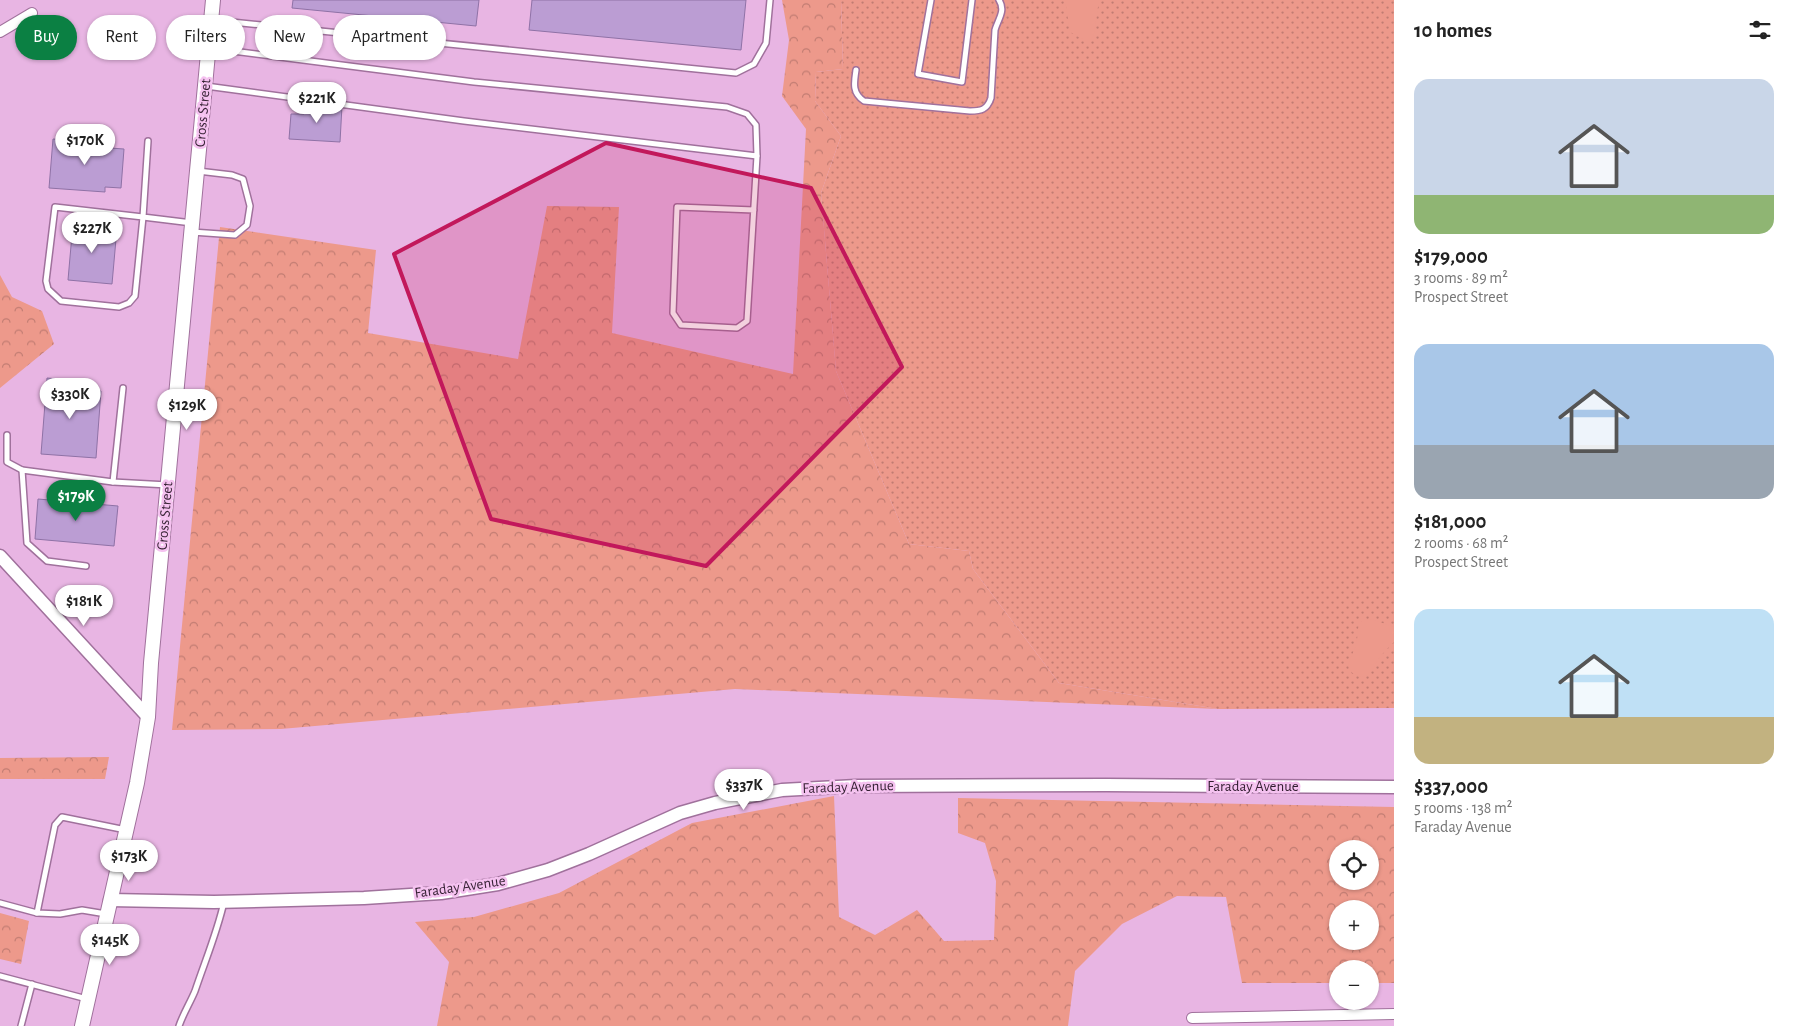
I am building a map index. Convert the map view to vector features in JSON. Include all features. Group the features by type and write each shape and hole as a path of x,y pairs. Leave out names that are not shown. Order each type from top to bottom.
{"main road":[{"name":"Cross Street","path":"212,15 213,0"},
{"name":"Cross Street","path":"82,1026 127,830 148,717 208,60"}],"street":[{"path":"0,32 32,13"},
{"path":"0,556 148,717"},
{"name":"Faraday Avenue","path":"110,900 224,902 364,898 441,893 498,884 548,870 680,813 715,803 782,790 848,786 1394,786"},
{"path":"1192,1018 1394,1014"}],"lane":[{"path":"245,23 736,73 754,64 766,43 770,0"},
{"path":"931,0 918,74 962,82 972,0"},
{"path":"856,70 855,89 857,95 864,101 970,111 984,110 991,98 995,30 1003,11 1002,4 998,0"},
{"path":"245,53 474,82 727,107 747,114 756,125 758,156 747,321 737,328 681,325 673,314 677,207 754,210"},
{"path":"205,86 464,122 758,156"},
{"path":"148,141 143,217 135,296 129,303 119,307 61,301 48,288 46,281 55,207 143,217 235,235 247,225 250,206 243,179 232,175 197,171"},
{"path":"114,482 123,388"},
{"path":"7,435 7,462 22,470 114,482 168,485"},
{"path":"22,470 27,542 47,561 86,566"},
{"path":"37,913 55,825 62,817 127,830"},
{"path":"179,1026 216,935 224,902"},
{"path":"0,903 37,913 60,914 82,910 107,914"},
{"path":"0,976 88,999"},
{"path":"21,1026 32,984"}],"highlighted area":[{"path":"606,143 811,188 902,367 706,566 491,519 394,254"}],"green space":[{"path":"782,0 841,0 843,69 816,72 815,101 841,136 821,193 836,371 909,544 969,551 973,569 1059,683 1218,709 735,689 281,729 172,730 220,227 376,250 368,333 518,359 547,206 619,207 612,333 793,374 806,129 782,96 789,40"},
{"path":"841,0 1394,0 1394,708 1218,709 1059,683 973,569 969,551 909,544 836,371 821,193 841,136 815,101 816,72 843,69"},
{"path":"1065,0 1099,0 1094,34 1091,40 1084,40 1070,32"},
{"path":"0,275 12,297 42,311 54,344 0,388"},
{"path":"1364,619 1374,620 1394,627 1394,642 1380,657 1370,672 1361,677 1350,671 1349,663 1356,645 1358,628"},
{"path":"109,757 105,779 0,779 0,758"},
{"path":"834,796 839,917 875,935 917,910 944,941 994,940 996,881 985,843 958,833 958,798 1394,807 1394,983 1379,983 1379,960 1329,960 1329,983 1242,983 1226,897 1177,896 1122,924 1075,971 1068,1026 437,1026 449,962 415,922 474,917 559,893 692,823"},
{"path":"0,913 29,921 21,964 0,959"}],"building":[{"path":"293,0 479,0 476,26 446,23 446,15 364,15 292,8"},
{"path":"532,0 746,0 741,50 529,30"},
{"path":"304,104 342,106 340,142 289,139 291,114 304,114"},
{"path":"53,139 111,144 110,148 124,149 121,188 105,187 105,192 49,188"},
{"path":"73,223 117,228 112,284 68,280"},
{"path":"47,378 69,380 69,388 101,391 96,458 41,454"},
{"path":"38,499 118,506 114,546 35,539"}]}
